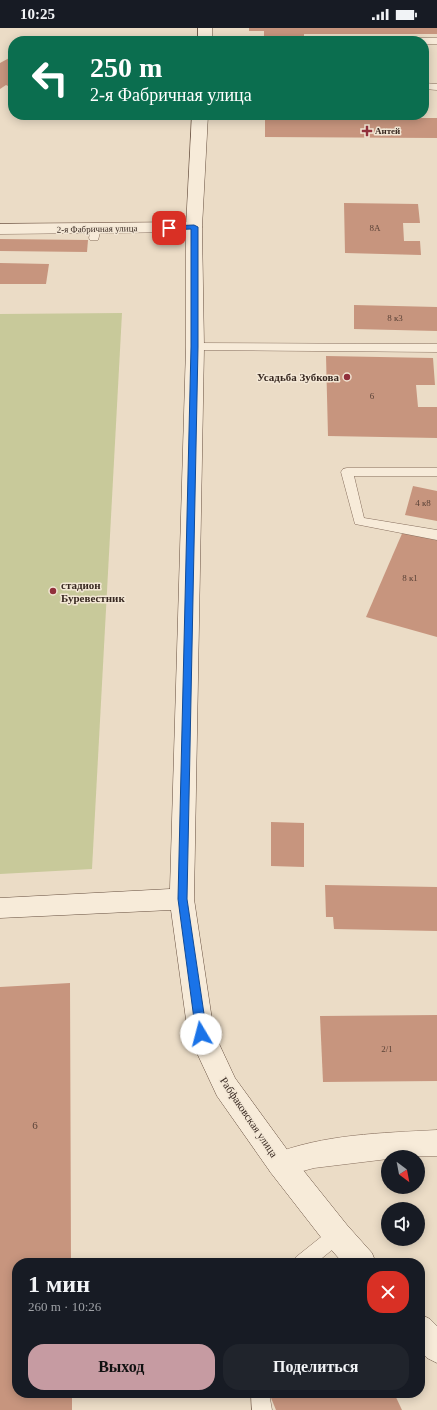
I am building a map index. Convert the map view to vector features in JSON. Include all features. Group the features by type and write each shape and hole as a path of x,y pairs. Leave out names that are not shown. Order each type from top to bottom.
{"main road":[{"name":"Рабфаковская улица","path":"200,120 194,227 195,347 182,899 201,1034 226,1087 281,1164 337,1235 358,1258"},
{"name":"2-я Фабричная улица","path":"0,229 95,233 194,227"},
{"path":"0,908 182,899"},
{"path":"281,1164 314,1155 382,1146 437,1143"},
{"path":"425,1335 437,1348"}],"lane":[{"path":"195,347 437,348"},
{"path":"437,472 347,472 359,521 437,535"},
{"path":"308,1258 337,1235"},
{"path":"261,1398 262,1410"}],"green space":[{"name":"стадион Буревестник","path":"122,313 92,869 0,874 0,314"}],"building":[{"path":"249,28 437,28 437,34 304,34 304,36 264,36 264,31 249,31"},
{"path":"8,59 8,86 6,85 0,89 0,63"},
{"path":"429,118 437,118 437,138 265,137 265,120 429,120"},
{"path":"344,203 418,204 420,223 403,223 404,241 420,241 421,255 345,253"},
{"path":"0,239 88,240 87,252 0,251"},
{"path":"0,263 49,264 46,284 0,284"},
{"path":"354,305 437,307 437,331 354,329"},
{"path":"326,356 433,358 435,385 416,385 418,407 437,407 437,438 328,436"},
{"path":"413,486 437,491 437,521 405,515"},
{"path":"404,529 437,538 437,637 366,617"},
{"path":"271,822 304,823 304,867 271,866"},
{"path":"325,885 437,887 437,931 334,929 333,917 326,917"},
{"path":"70,983 71,1258 12,1258 12,1398 72,1398 72,1410 0,1410 0,987"},
{"path":"437,1015 437,1081 323,1082 320,1016"},
{"path":"271,1398 396,1398 402,1410 276,1410"}],"place":[{"name":"Антей","path":"367,131"},
{"name":"Усадьба Зубкова","path":"347,377"},
{"name":"стадион Буревестник","path":"53,591"}],"route":[{"path":"169,228 194,227 195,347 182,899 201,1034"}]}
